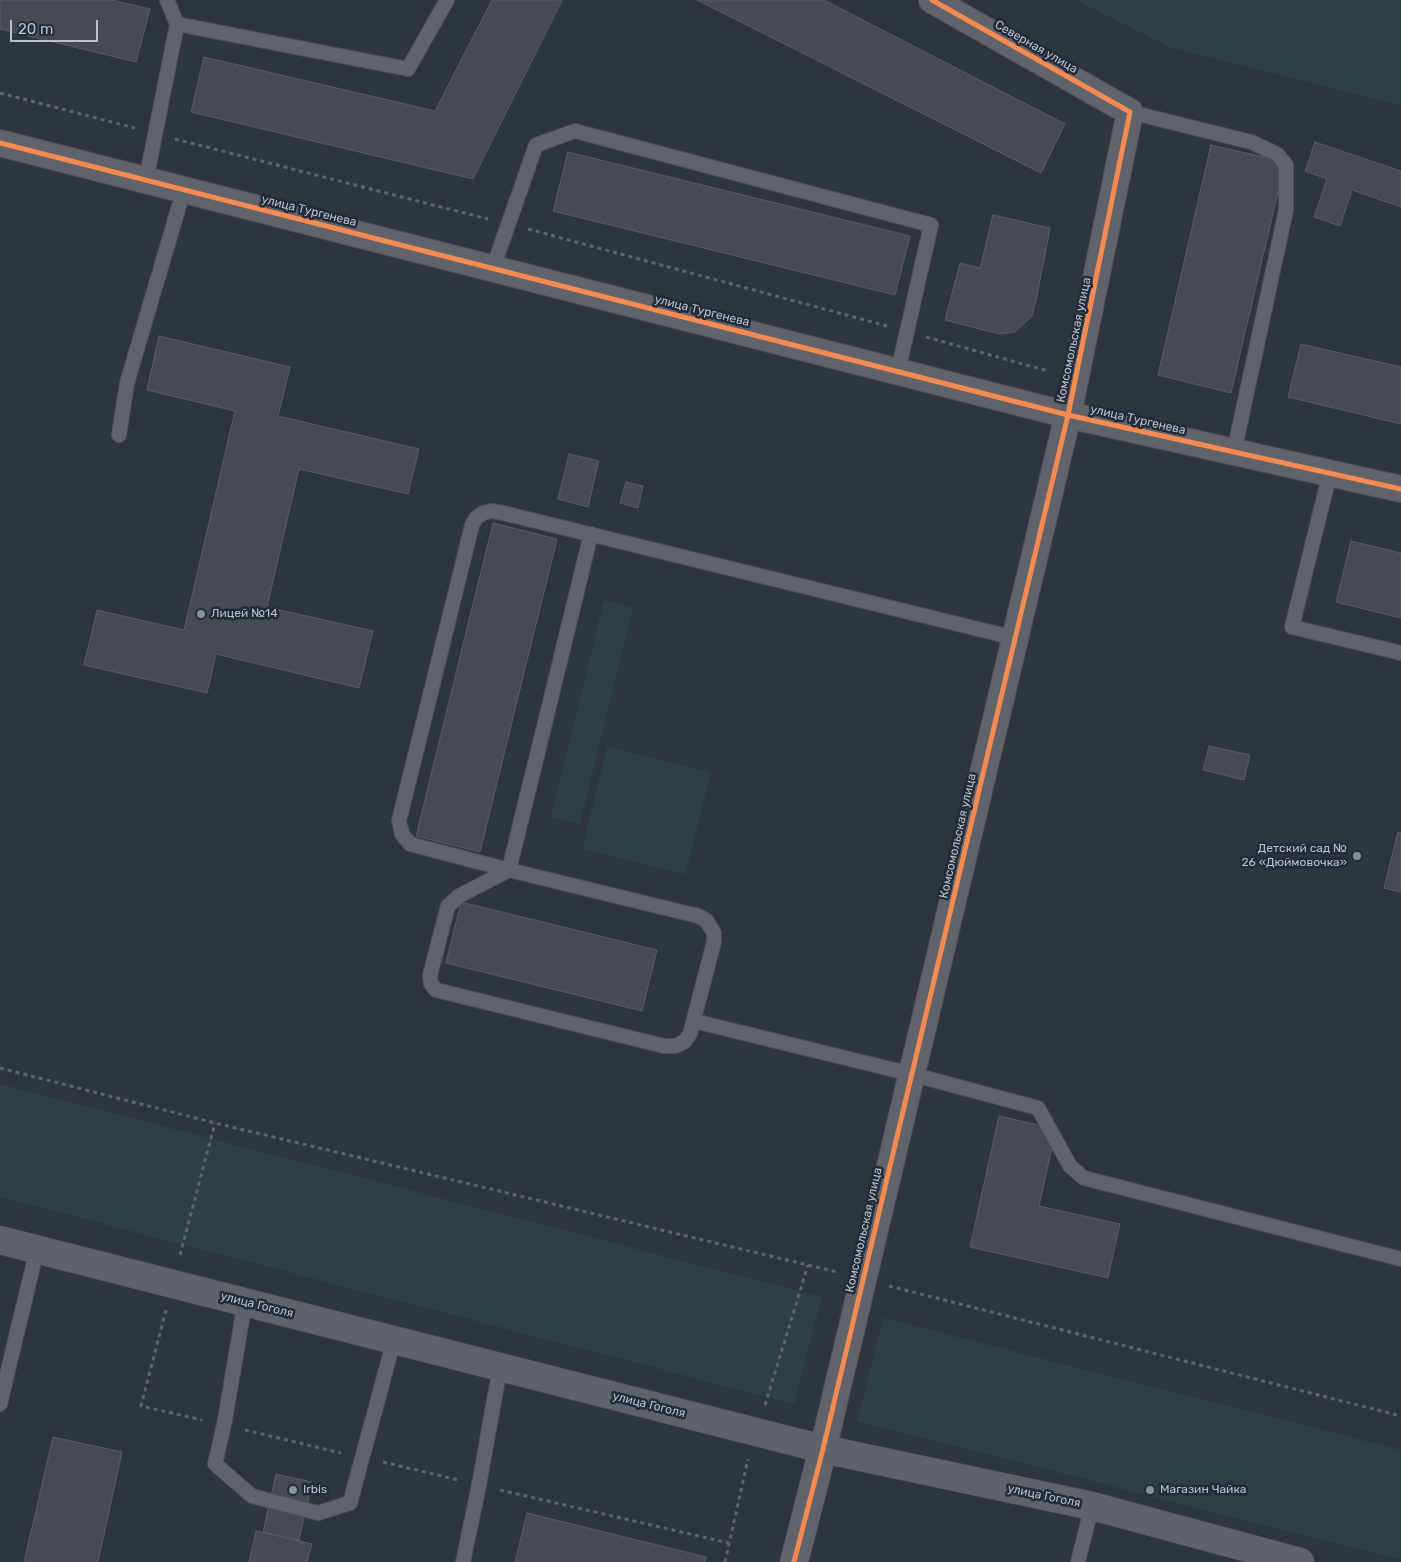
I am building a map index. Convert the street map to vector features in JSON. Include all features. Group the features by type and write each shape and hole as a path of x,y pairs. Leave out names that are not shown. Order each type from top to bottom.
{"main road":[{"name":"улица Гоголя","path":"0,1240 823,1449 1092,1506 1300,1562"}],"street":[{"name":"Северная улица","path":"932,0 1130,112"},
{"name":"Комсомольская улица","path":"794,1562 823,1449 1068,415 1130,112"},
{"name":"улица Тургенева","path":"0,143 1068,415 1401,489"}],"lane":[{"path":"146,180 177,24 166,0"},
{"path":"177,24 408,69 447,0"},
{"path":"1130,112 1251,142 1277,154 1286,164 1286,210 1234,452"},
{"path":"493,268 536,145 575,132 931,225 898,371"},
{"path":"120,435 127,383 184,189"},
{"path":"1330,473 1292,626 1401,653"},
{"path":"591,534 508,870 459,896 448,906 430,975 431,984 436,990 669,1047 684,1042 690,1034 714,942 714,933 706,920 698,916 508,870 410,844 404,838 399,820 464,554 472,525 476,518 483,513 491,511 591,534 1015,638"},
{"path":"694,1021 911,1074 1038,1108 1070,1166 1084,1178 1401,1259"},
{"path":"0,1404 37,1249"},
{"path":"245,1302 224,1425 215,1464 252,1496 318,1513 350,1503 394,1340"},
{"path":"463,1562 500,1367"},
{"path":"1078,1562 1092,1506"}],"path":[{"path":"0,93 508,224 1076,378"},
{"path":"0,1068 215,1123 808,1265 1401,1416"},
{"path":"756,1432 808,1265"},
{"path":"142,1406 729,1543"},
{"path":"724,1562 749,1458"}],"shaded area":[{"path":"1076,0 1401,0 1401,105 1170,47"},
{"path":"604,600 633,608 580,824 551,817"},
{"path":"607,747 711,772 686,874 582,849"},
{"path":"0,1084 822,1297 794,1404 0,1197"},
{"path":"883,1318 1401,1450 1401,1560 857,1421"}],"building":[{"path":"0,0 112,0 150,9 136,62 0,29"},
{"path":"492,0 562,0 473,179 191,112 204,57 435,111"},
{"path":"697,0 824,0 1065,124 1041,173"},
{"path":"1315,142 1401,171 1401,207 1352,190 1340,226 1314,217 1327,179 1305,171"},
{"path":"1211,145 1285,162 1231,393 1158,375"},
{"path":"568,152 910,236 895,295 553,211"},
{"path":"993,215 1050,228 1032,316 1015,332 999,334 945,320 960,263 980,268"},
{"path":"159,336 290,367 278,416 419,449 408,494 299,469 267,607 373,631 359,688 216,654 207,693 84,665 97,610 184,630 235,411 147,390"},
{"path":"1301,344 1401,367 1401,424 1288,397"},
{"path":"569,454 599,461 588,507 558,499"},
{"path":"626,482 643,486 638,508 620,503"},
{"path":"493,523 557,539 480,852 416,836"},
{"path":"1351,541 1401,553 1401,618 1336,602"},
{"path":"1209,746 1250,755 1244,780 1203,770"},
{"path":"1398,832 1401,833 1401,892 1384,888"},
{"path":"461,902 657,950 642,1011 446,963"},
{"path":"999,1116 1056,1129 1039,1206 1120,1224 1108,1278 970,1247"},
{"path":"53,1437 122,1452 98,1562 24,1562"},
{"path":"276,1474 312,1482 299,1540 263,1532"},
{"path":"527,1513 706,1557 705,1562 515,1562"},
{"path":"256,1531 312,1544 307,1562 249,1562"}],"cycle path":[{"path":"794,1562 823,1449 1068,415 1130,112 932,0"},
{"path":"0,143 1068,415 1401,489"}],"place":[{"name":"Лицей №14","path":"201,614"},
{"name":"Детский сад № 26 «Дюймовочка»","path":"1357,856"},
{"name":"Irbis","path":"293,1490"},
{"name":"Магазин Чайка","path":"1150,1490"}]}
